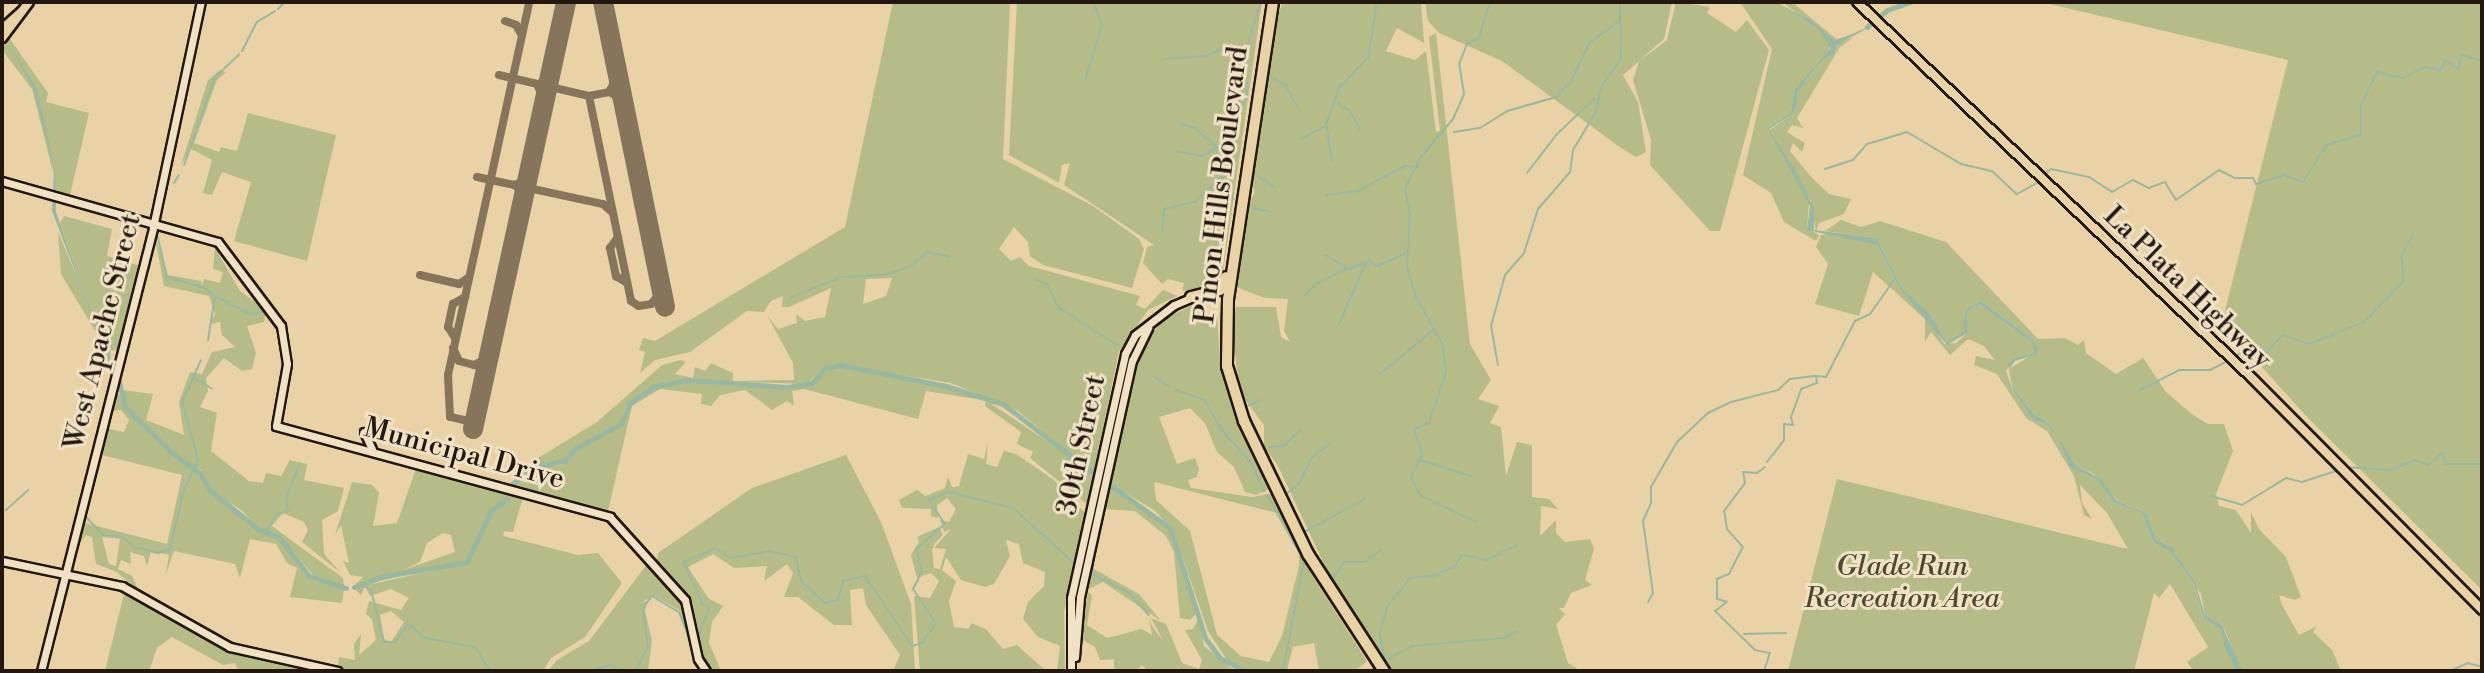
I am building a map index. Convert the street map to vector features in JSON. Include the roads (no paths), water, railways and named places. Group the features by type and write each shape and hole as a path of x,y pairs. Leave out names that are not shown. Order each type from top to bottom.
{"highway":[{"name":"Pinon Hills Boulevard","path":"1273,2 1228,295 1227,361 1244,421 1308,554 1384,671"},
{"path":"1188,298 1223,287 1241,213"},
{"path":"1188,298 1220,301 1227,361"}],"main road":[{"path":"2,38 29,2"},
{"name":"West Apache Street","path":"41,671 154,221 201,2"},
{"name":"La Plata Highway","path":"1857,2 2252,378 2482,610"},
{"path":"2,29 22,11"},
{"path":"2,181 154,221"},
{"name":"Municipal Drive","path":"154,221 218,242 274,313 287,352 274,424 617,521 685,600 698,659 706,671"},
{"path":"1071,671 1080,597 1132,361 1149,325 1188,298 1228,295"},
{"path":"364,432 366,443 378,453"},
{"path":"2,561 65,577 91,578"},
{"path":"67,567 91,578 127,588 240,651 337,671"}],"waterway":[{"path":"278,9 285,2"},
{"path":"1085,80 1102,25 1093,2"},
{"path":"1234,199 1225,192 1221,177 1229,171 1230,134 1247,94 1243,60 1261,2"},
{"path":"1332,161 1326,124 1339,88 1368,58 1377,2"},
{"path":"1476,522 1420,495 1411,478 1422,454 1414,429 1429,423 1446,371 1442,343 1416,297 1407,267 1410,216 1405,188 1421,157 1453,119 1464,94 1459,64 1467,44 1479,38 1490,2"},
{"path":"1498,365 1491,326 1505,275 1524,253 1538,209 1570,172 1573,150 1596,112 1601,87 1621,58 1620,2"},
{"path":"1867,27 1887,10 1910,2"},
{"path":"242,51 257,22 275,11"},
{"path":"1454,132 1480,128 1507,111 1556,97 1572,80 1589,43 1621,20"},
{"path":"1164,59 1206,56 1225,48 1243,55"},
{"path":"197,128 215,77 239,55"},
{"path":"2043,175 2051,169 2089,177 2112,192 2133,180 2149,188 2165,182 2176,200 2219,170 2235,178 2253,178 2256,184 2284,175 2303,182 2326,145 2361,134 2361,105 2377,72 2404,78 2424,67 2440,70 2446,60 2458,69 2462,55 2482,61"},
{"path":"1266,73 1286,86 1298,108"},
{"path":"1527,173 1557,134 1595,98"},
{"path":"1338,104 1349,110 1360,129"},
{"path":"1178,123 1194,128 1216,146"},
{"path":"1301,139 1324,127"},
{"path":"184,165 196,132"},
{"path":"1825,169 1853,160 1867,144 1907,132 1961,164 1992,171 2017,194 2040,181"},
{"path":"1176,151 1201,156 1228,142"},
{"path":"1326,195 1358,191 1405,166 1419,167"},
{"path":"1252,173 1274,187"},
{"path":"174,183 179,175"},
{"path":"1162,232 1164,209 1195,202 1220,178"},
{"path":"1246,207 1272,212"},
{"path":"157,234 167,277 203,287 215,296 208,340"},
{"path":"2233,358 2249,348 2267,352 2283,335 2309,344 2364,322 2404,280 2401,257 2413,234"},
{"path":"790,298 841,277 884,275 909,267 928,252 949,257"},
{"path":"1339,324 1367,260 1378,266 1404,254"},
{"path":"1325,255 1349,269 1364,263"},
{"path":"1304,296 1316,284 1347,268"},
{"path":"1034,278 1047,285 1059,308 1117,345"},
{"path":"1767,462 1784,440 1784,424 1793,425 1791,417 1801,389 1817,383 1816,376 1826,377 1855,321 1870,314 1894,280"},
{"path":"217,297 251,314 262,312"},
{"path":"1379,375 1433,330"},
{"path":"84,515 103,535 120,536 135,547 158,553 170,549 184,489 198,460 182,402 201,360"},
{"path":"2138,391 2179,370 2210,370 2228,361"},
{"path":"512,484 533,467 564,461 576,448 622,423 629,404 652,387 687,380 787,387 812,383 825,368 841,365 946,386 1003,404 1092,472"},
{"path":"1153,376 1170,387"},
{"path":"1648,602 1653,593 1643,521 1651,503 1651,487 1677,442 1708,413 1731,402 1778,390 1790,379 1816,376"},
{"path":"193,377 212,389"},
{"path":"119,381 125,407 171,452 200,473 210,490 258,529 279,537 309,576 346,588"},
{"path":"1176,390 1205,400 1220,428 1252,464 1264,491"},
{"path":"1261,400 1245,407 1315,555"},
{"path":"1269,447 1283,446 1301,430"},
{"path":"1286,494 1299,484 1311,458 1331,443"},
{"path":"2345,467 2391,470 2414,460 2428,465 2443,453 2446,464 2482,464"},
{"path":"1421,460 1472,477"},
{"path":"265,532 277,514 288,511 286,498 300,464"},
{"path":"1764,671 1770,653 1755,650 1715,611 1727,602 1717,599 1717,579 1729,574 1743,547 1727,529 1724,511 1745,483 1743,472 1757,473 1765,467"},
{"path":"2211,496 2242,505 2286,478 2302,482 2339,470"},
{"path":"1110,485 1170,528 1205,638 1220,658 1245,671"},
{"path":"6,510 28,490"},
{"path":"697,642 709,608 702,603 684,562 715,548 731,558 770,551 796,557 801,581 825,603 838,600 843,581 865,576 912,646 922,643 936,623 913,589 922,571 916,549 945,524 929,500 949,492 1013,508 1073,562"},
{"path":"1267,495 1304,561 1283,671"},
{"path":"354,587 385,576 467,562 491,510 507,499"},
{"path":"1304,532 1365,499"},
{"path":"1385,661 1380,633 1387,607 1410,578 1433,576 1455,566 1462,555 1487,560 1516,545"},
{"path":"1330,582 1344,562 1365,562 1382,549"},
{"path":"1090,573 1128,592 1149,615"},
{"path":"364,586 371,590 384,642 395,642 408,624 425,638 475,647 490,671"},
{"path":"635,671 648,648 643,608 652,596 679,612 691,644"},
{"path":"1387,659 1412,646 1504,638 1517,631"},
{"path":"1744,634 1786,633"},
{"path":"2450,671 2468,663 2482,667"},
{"path":"588,671 611,665 626,671"}],"park label":[{"name":"Glade Run Recreation Area","path":"1902,583"}]}
